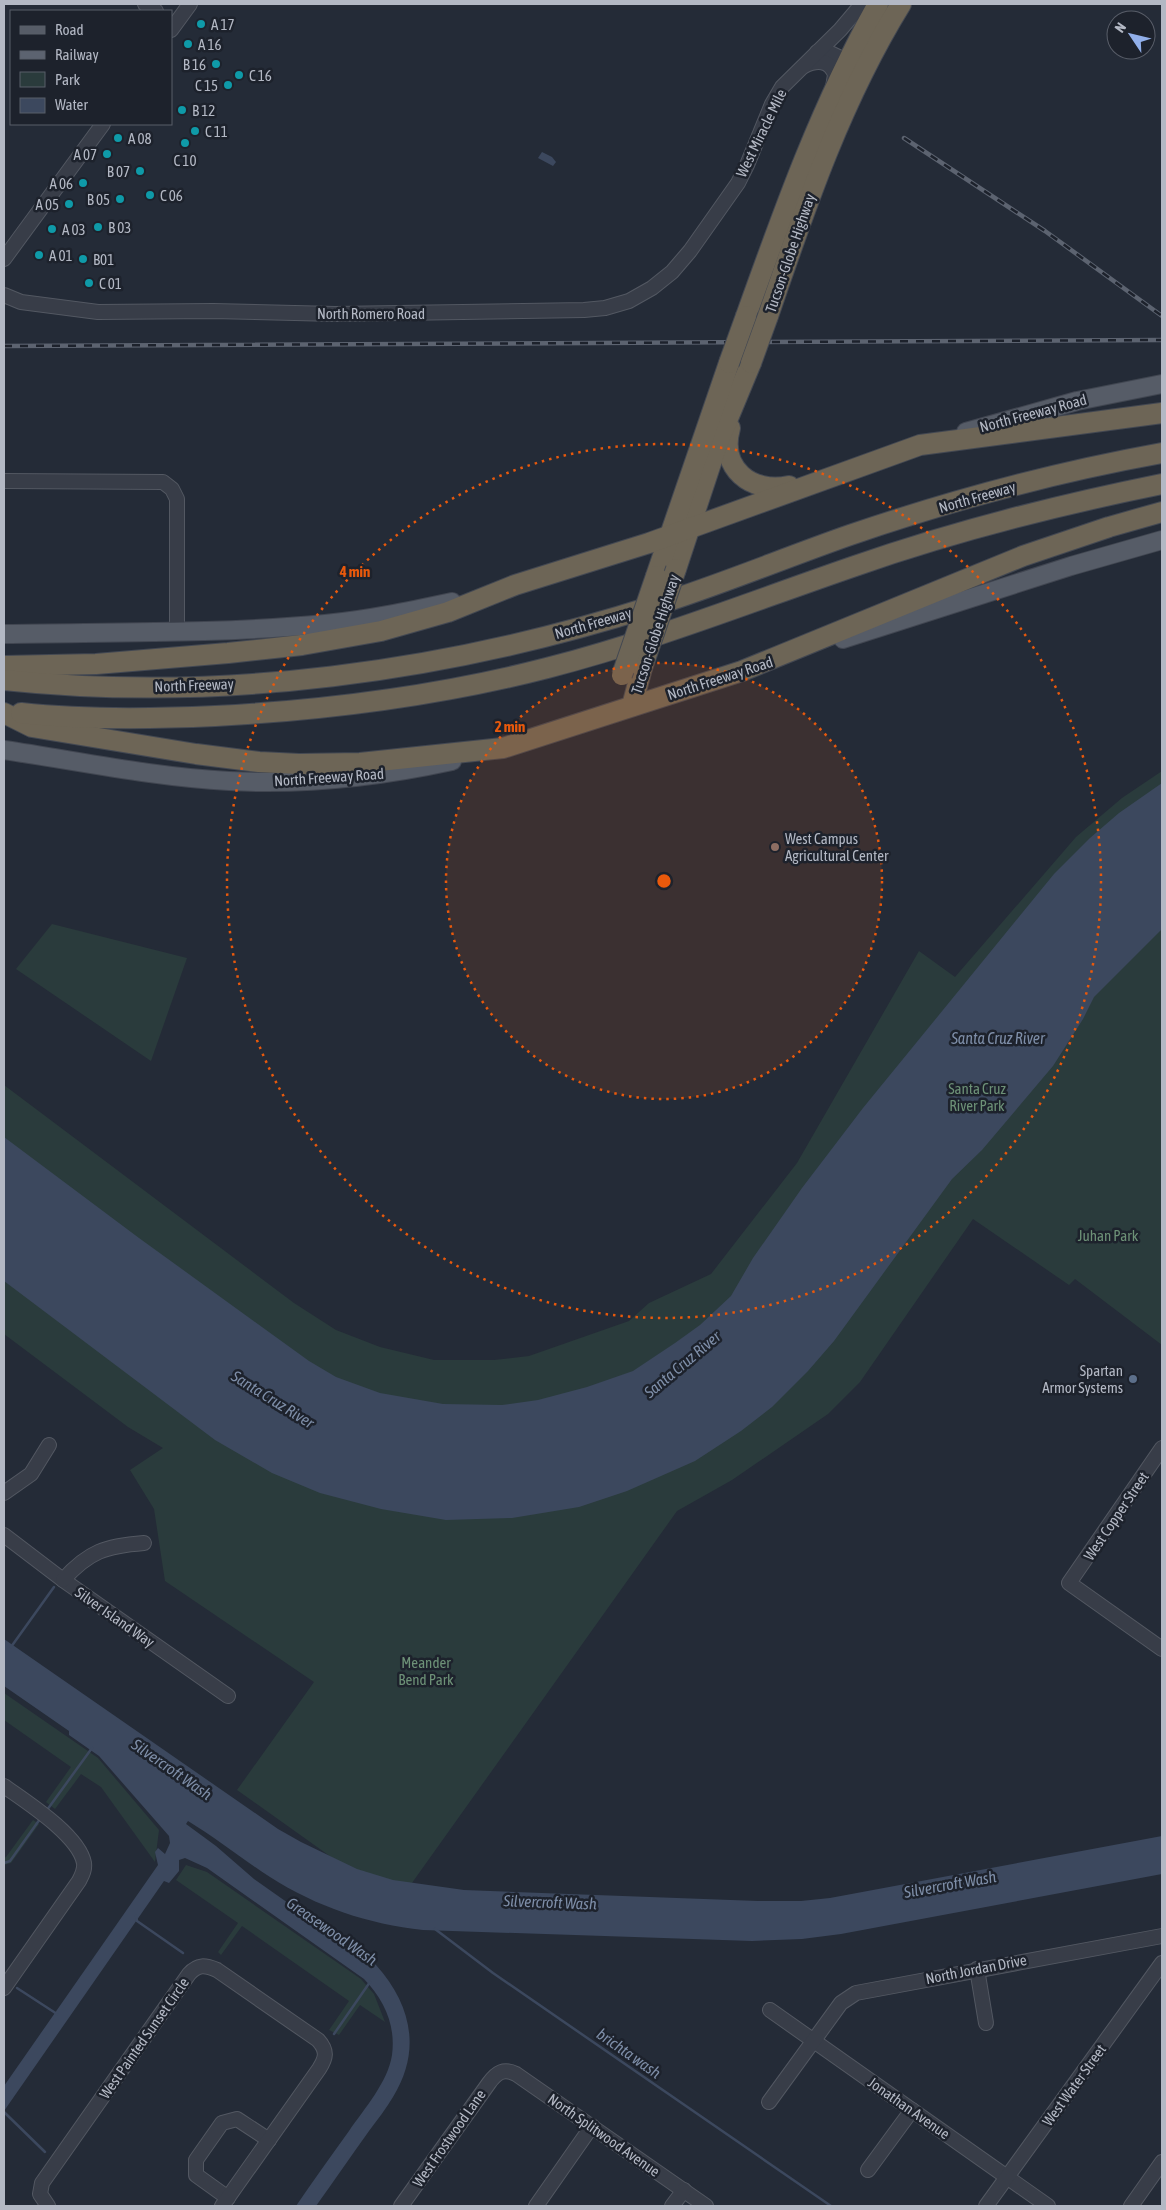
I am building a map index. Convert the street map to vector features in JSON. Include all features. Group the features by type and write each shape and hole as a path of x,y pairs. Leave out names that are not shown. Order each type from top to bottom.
{"highway":[{"name":"Tucson-Globe Highway","path":"632,706 642,668 691,528 714,455 751,363 825,155 843,114 878,45 889,6"},
{"name":"Tucson-Globe Highway","path":"632,706 622,674 795,178 847,61 889,6"},
{"path":"847,61 861,62 878,45"},
{"path":"740,392 739,403 729,430 727,444 732,464 745,479 760,486 775,488 838,474"},
{"path":"920,445 1162,413"},
{"name":"North Freeway Road","path":"515,585 691,528 920,445"},
{"name":"North Freeway","path":"4,680 102,687 224,685 346,675 470,654 532,640 654,606 852,534 949,504 1043,478 1162,453"},
{"name":"North Freeway","path":"4,712 114,718 175,718 283,712 435,693 546,669 677,630 939,538 1089,499 1162,484"},
{"path":"742,670 1022,556 1109,527 1162,512"},
{"path":"4,666 96,664 321,642 381,632 470,604 515,585"},
{"name":"North Freeway Road","path":"503,748 742,670"},
{"path":"4,712 32,727 196,754 259,762 299,764 360,763 503,748"}],"main road":[{"name":"North Freeway Road","path":"920,445 1077,401 1162,384"},
{"name":"North Freeway Road","path":"742,670 1071,566 1162,540"},
{"name":"North Freeway Road","path":"4,634 177,632 326,624 369,619 464,600 515,585"},
{"name":"North Freeway Road","path":"4,750 190,778 275,782 383,774 503,748"}],"street":[{"path":"173,25 190,4"},
{"name":"West Miracle Mile","path":"708,225 732,192 747,165 775,97 786,82 845,25 862,4"},
{"path":"817,52 826,51 847,61"},
{"path":"799,69 816,61 831,66 835,78 829,99"},
{"path":"4,259 102,125"},
{"name":"North Romero Road","path":"4,295 22,302 98,312 213,311 335,314 595,309 629,301 662,281 681,261 708,225"},
{"path":"4,481 163,482 172,489 178,499 177,632"},
{"path":"4,1494 31,1474 49,1445"},
{"name":"West Copper Street","path":"1162,1448 1069,1583 1162,1649"},
{"name":"Silver Island Way","path":"4,1536 63,1580 228,1696"},
{"path":"63,1580 77,1564 105,1548 144,1543"},
{"path":"4,1786 56,1823 78,1850 87,1867 4,1988"},
{"name":"North Jordan Drive","path":"769,2102 811,2041 841,2003 856,1993 1162,1936"},
{"name":"West Painted Sunset Circle","path":"40,2199 41,2188 46,2178 199,1962 216,1970 318,2040 328,2053 319,2070 225,2202 196,2176 196,2160 222,2123 237,2119 269,2140"},
{"name":"West Water Street","path":"986,2206 1162,1963"},
{"path":"977,1969 986,2023"},
{"name":"Jonathan Avenue","path":"770,2010 811,2041 1048,2206"},
{"name":"North Splitwood Avenue","path":"501,2069 516,2074 706,2206"},
{"name":"West Frostwood Lane","path":"401,2206 501,2069"},
{"path":"868,2170 912,2110"},
{"path":"536,2206 592,2126"},
{"path":"1131,2206 1162,2162"},
{"path":"672,2206 684,2190"}],"green space":[{"name":"Santa Cruz River Park","path":"1162,771 1162,1345 1075,1279 1069,1285 973,1219 860,1382 828,1414 732,1480 677,1511 397,1904 237,1790 314,1682 165,1581 154,1509 130,1470 163,1448 128,1427 4,1334 4,1085 294,1303 336,1330 380,1347 434,1360 494,1360 529,1356 629,1321 649,1303 711,1274 797,1163 919,951 955,977 1076,837 1122,798"},
{"path":"52,924 187,958 151,1061 16,969"},
{"path":"4,1693 98,1758 159,1830 155,1862 101,1787 81,1774 55,1809 46,1802 71,1767 4,1720"},
{"path":"33,1820 39,1824 11,1863 4,1865 4,1858"},
{"path":"186,1865 207,1872 361,1979 374,1994 385,2022 360,2005 339,2035 329,2030 349,2001 242,1926 221,1955 218,1952 238,1923 176,1880"}],"water":[{"path":"542,152 552,157 556,162 553,166 538,158"},
{"name":"Santa Cruz River","path":"1162,783 1162,929 1094,997 1083,1019 1053,1066 982,1150 952,1179 834,1341 808,1371 772,1407 741,1431 695,1461 627,1491 579,1507 512,1518 446,1520 381,1509 320,1493 272,1473 215,1440 4,1281 4,1137 309,1361 336,1377 380,1393 443,1404 502,1405 538,1400 587,1387 633,1371 700,1325 731,1296 753,1258 802,1188 863,1108 1054,874 1090,838 1119,813"},
{"name":"Silvercroft Wash","path":"4,1639 278,1829 357,1869 393,1880 464,1890 801,1901 830,1898 1162,1836 1162,1874 841,1934 802,1939 752,1941 423,1930 363,1919 306,1897 270,1877 188,1821 186,1824 216,1846 254,1879 376,1965 398,1995 404,2012 410,2045 408,2062 393,2097 316,2206 296,2206 381,2085 390,2065 392,2055 393,2044 390,2023 383,2004 364,1979 207,1868 185,1858 179,1860 179,1871 169,1883 164,1881 4,2111 4,2086 158,1865 155,1852 158,1848 165,1854 170,1843 169,1836 99,1756 69,1735 69,1731 4,1686"}],"waterway":[{"path":"11,1647 54,1587"},
{"path":"47,1810 92,1748"},
{"path":"4,1863 10,1861 40,1819"},
{"path":"136,1916 137,1921 183,1953"},
{"name":"brichta wash","path":"435,1929 493,1973 831,2206"},
{"path":"334,2034 370,1982"},
{"path":"17,1988 57,2014"},
{"path":"4,2112 45,2152"}],"railway":[{"path":"904,138 1045,231 1162,316"},
{"path":"4,346 1162,340"}],"place":[{"name":"A 17","path":"201,24"},
{"name":"A 16","path":"188,44"},
{"name":"B 16","path":"216,64"},
{"name":"C 16","path":"239,75"},
{"name":"C 15","path":"228,85"},
{"name":"B 12","path":"182,110"},
{"name":"C 11","path":"195,131"},
{"name":"A 08","path":"118,138"},
{"name":"C 10","path":"185,143"},
{"name":"A 07","path":"107,154"},
{"name":"B 07","path":"140,171"},
{"name":"A 06","path":"83,183"},
{"name":"C 06","path":"150,195"},
{"name":"B 05","path":"120,199"},
{"name":"A 05","path":"69,204"},
{"name":"B 03","path":"98,227"},
{"name":"A 03","path":"52,229"},
{"name":"A 01","path":"39,255"},
{"name":"B01","path":"83,259"},
{"name":"C 01","path":"89,283"},
{"name":"West Campus Agricultural Center","path":"775,847"},
{"name":"Spartan Armor Systems","path":"1133,1379"}],"park label":[{"name":"Juhan Park","path":"1108,1235"},
{"name":"Meander Bend Park","path":"426,1670"}],"water label":[{"name":"Greasewood Wash","path":"332,1931"}]}
